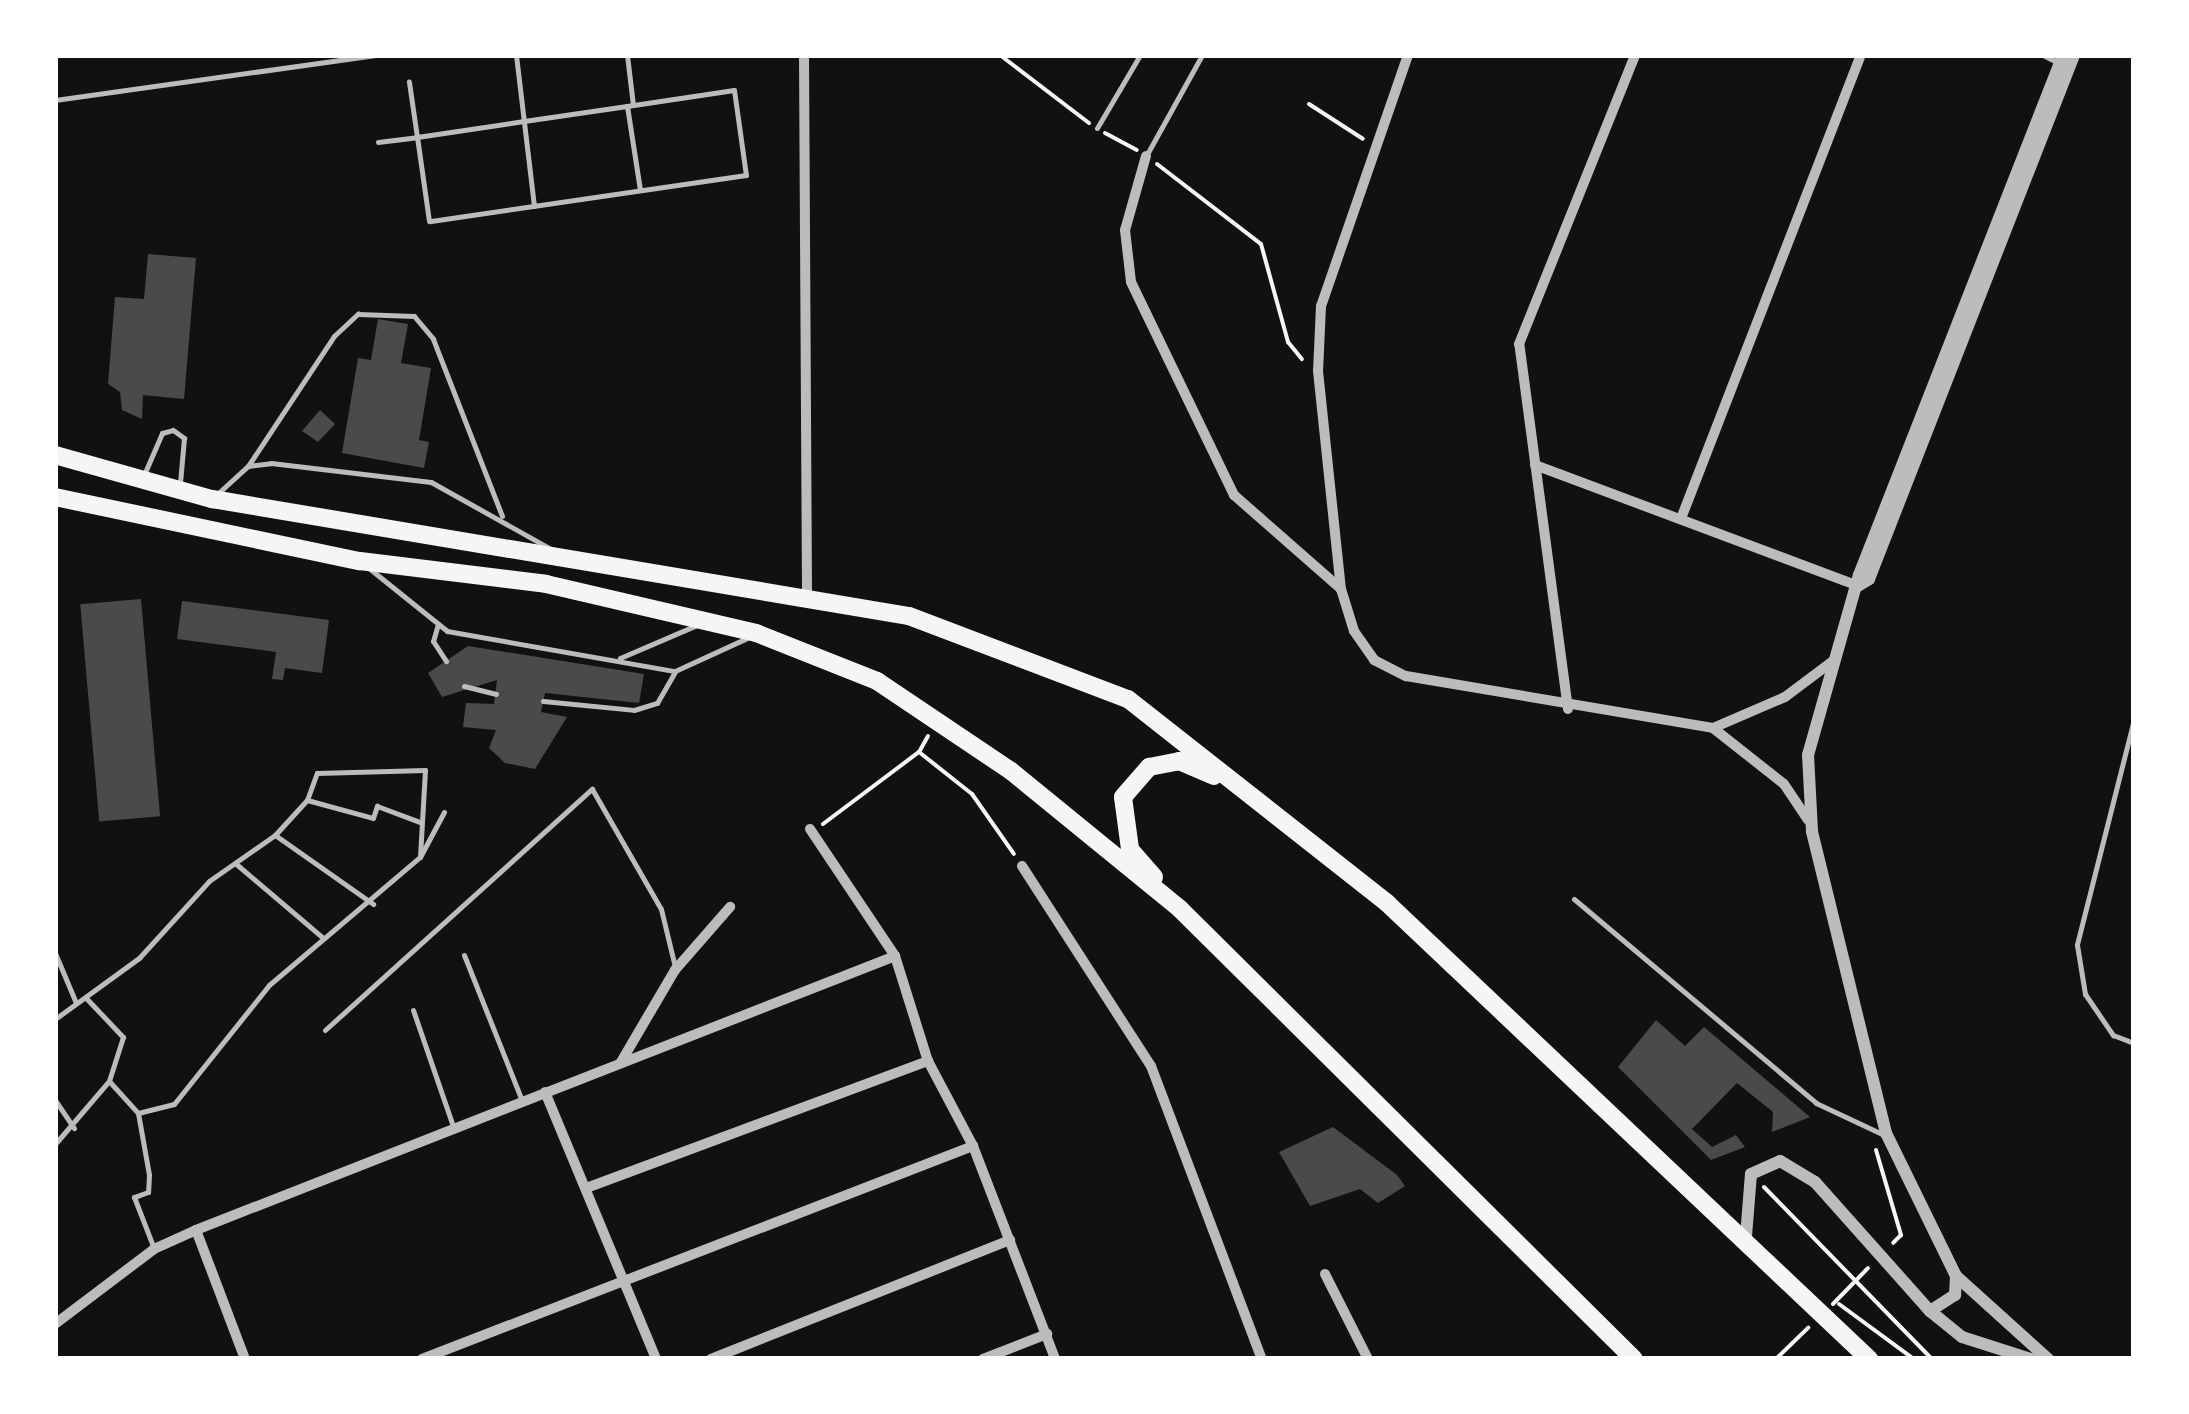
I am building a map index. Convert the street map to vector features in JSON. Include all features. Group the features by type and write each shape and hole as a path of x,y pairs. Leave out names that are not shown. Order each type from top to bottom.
{"highway":[{"path":"55,455 212,499 807,592 956,626 1128,699 1387,903 1746,1236 1870,1359"},
{"path":"55,497 360,561 546,584 756,633 877,680 938,718 1180,910"},
{"path":"1238,786 1179,761 1150,767 1123,796 1130,849 1180,910 1634,1359"},
{"path":"1830,1319 1884,1359"}],"street":[{"path":"804,55 807,592"},
{"path":"1408,55 1320,306 1318,371 1341,589 1354,631 1389,668 1568,709 1713,728 1785,698 1833,661"},
{"path":"1568,709 1519,344 1635,55"},
{"path":"1682,516 1861,55"},
{"path":"2048,1359 1956,1276 1886,1133 1812,830 1808,755 1858,586 2066,60"},
{"path":"1146,156 1125,230 1131,282 1234,495 1341,589"},
{"path":"1535,465 1682,516 1858,586"},
{"path":"1713,728 1784,784 1812,830"},
{"path":"810,828 895,956 928,1061 972,1146 1055,1359"},
{"path":"1022,866 1151,1066 1262,1359"},
{"path":"620,1063 676,970 730,907"},
{"path":"55,1324 154,1249 196,1230 524,1106 545,1092 895,956"},
{"path":"589,1188 928,1061"},
{"path":"545,1092 630,1280 656,1359"},
{"path":"422,1359 972,1146"},
{"path":"1746,1236 1751,1174 1764,1163 1794,1164 1930,1311 1962,1336 2030,1359"},
{"path":"196,1230 245,1359"},
{"path":"711,1359 1010,1240"},
{"path":"1324,1274 1368,1359"},
{"path":"1930,1311 1955,1295 1956,1276"},
{"path":"983,1359 1047,1334"}],"lane":[{"path":"55,100 376,55"},
{"path":"516,55 534,206"},
{"path":"626,55 640,190"},
{"path":"1096,128 1140,55"},
{"path":"1146,156 1202,55"},
{"path":"2043,55 2066,60"},
{"path":"378,142 417,137 734,90 746,175 429,221 417,137 409,82"},
{"path":"212,499 248,466 334,336 358,314 414,316 433,339 502,516"},
{"path":"141,482 162,434 173,430 186,459 178,491"},
{"path":"248,466 431,482 502,516 556,552"},
{"path":"360,561 438,624 675,671"},
{"path":"617,660 708,621"},
{"path":"438,624 434,642 446,661"},
{"path":"543,701 634,710 657,703 675,671 756,633"},
{"path":"464,686 496,694"},
{"path":"2134,719 2076,945 2085,994 2114,1035 2134,1042"},
{"path":"55,1019 86,998 235,863 275,834 307,800 317,773 426,770 420,858"},
{"path":"325,1030 592,790 662,909 676,970"},
{"path":"307,800 372,818 376,806 420,822"},
{"path":"138,1112 174,1104 269,985 323,938 374,904 420,858 444,812"},
{"path":"275,834 374,904"},
{"path":"235,863 323,938"},
{"path":"1574,899 1816,1103 1872,1136 1886,1133"},
{"path":"55,953 76,1004"},
{"path":"464,955 524,1106"},
{"path":"55,1144 74,1128 109,1081 123,1037 86,998"},
{"path":"413,1010 455,1132"},
{"path":"109,1081 138,1112 149,1176 148,1192 134,1197 154,1249"},
{"path":"55,1100 74,1128"}],"path":[{"path":"1000,55 1096,128 1146,156 1260,244 1288,342 1318,371"},
{"path":"1308,104 1374,146"},
{"path":"810,828 838,818 918,752 938,718"},
{"path":"918,752 972,794 1022,866"},
{"path":"1880,1167 1901,1235 1888,1248"},
{"path":"1751,1174 1932,1359"},
{"path":"1830,1319 1836,1301 1875,1261"},
{"path":"1836,1301 1914,1359"},
{"path":"1776,1359 1812,1324"}],"building":[{"path":"148,254 196,258 184,399 143,395 142,419 122,410 120,392 108,384 115,297 144,299"},
{"path":"378,319 408,324 401,363 431,368 419,440 429,442 424,468 342,453 358,358 371,360"},
{"path":"320,410 335,424 318,442 302,431"},
{"path":"141,599 160,816 99,821 80,604"},
{"path":"182,601 329,620 322,673 285,668 283,680 272,679 276,652 177,639"},
{"path":"468,646 644,674 639,703 545,693 541,712 567,717 535,769 505,763 489,748 496,730 463,727 466,703 494,704 497,680 442,697 428,673"},
{"path":"1656,1020 1685,1046 1704,1027 1810,1117 1772,1132 1773,1112 1737,1083 1692,1129 1712,1147 1736,1135 1745,1147 1711,1160 1618,1067"},
{"path":"1333,1127 1397,1175 1405,1186 1378,1203 1360,1189 1310,1206 1279,1152"}]}
